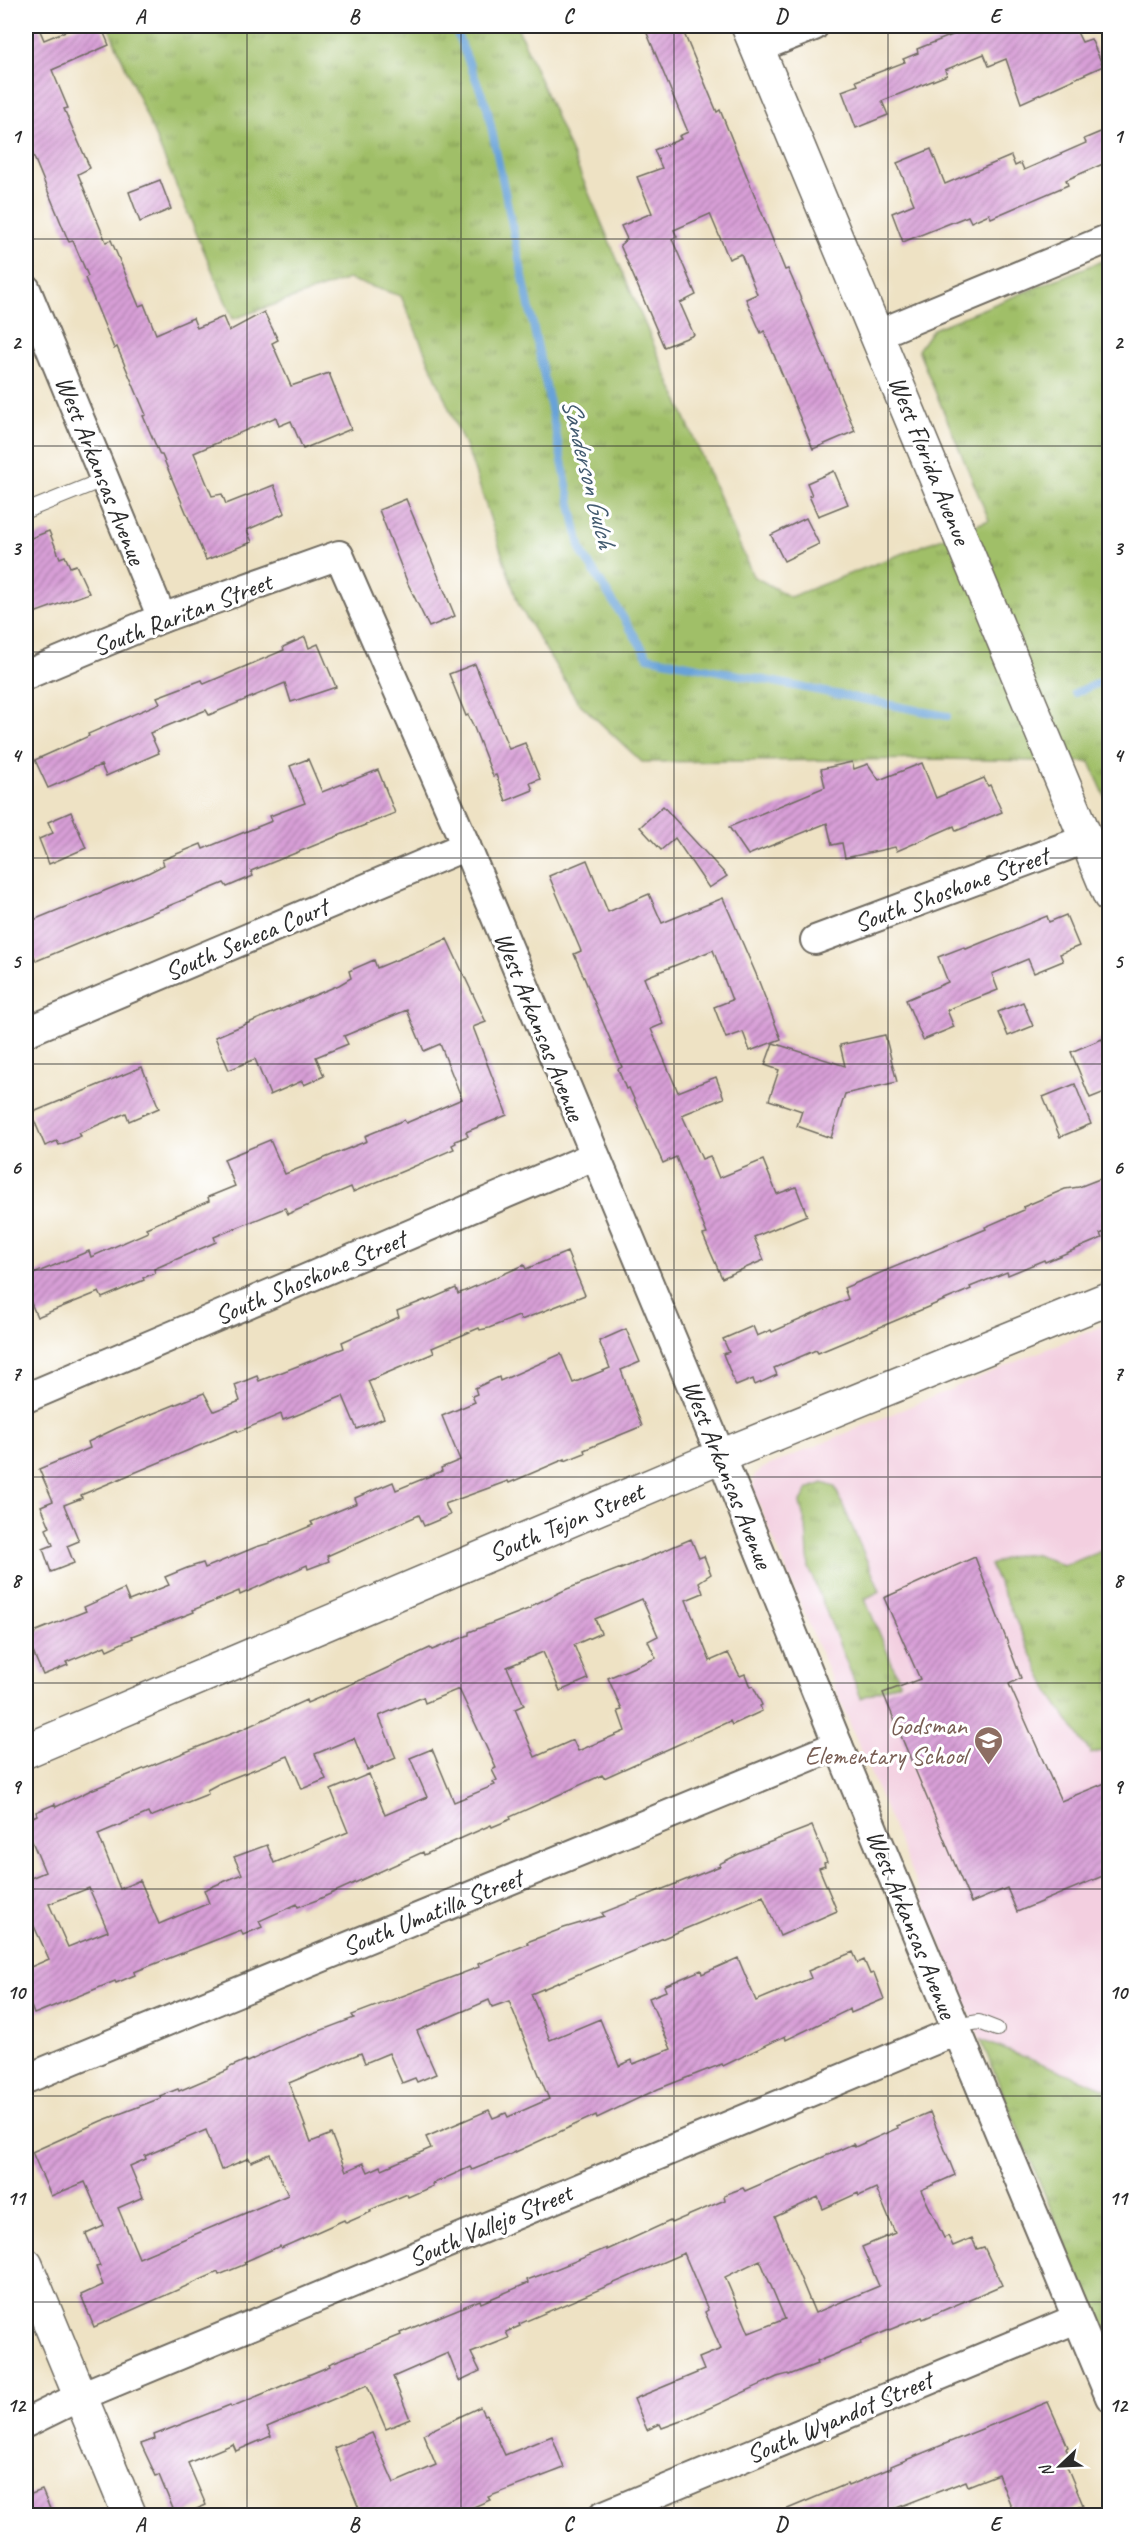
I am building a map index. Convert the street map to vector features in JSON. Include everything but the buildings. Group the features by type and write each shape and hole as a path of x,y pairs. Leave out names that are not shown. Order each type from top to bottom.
{"street":[{"path":"753,37 814,26"},
{"name":"West Florida Avenue","path":"753,37 1110,896"},
{"path":"878,334 1110,238"},
{"name":"West Arkansas Avenue","path":"26,289 31,320 105,479 162,618"},
{"name":"West Arkansas Avenue","path":"339,555 466,846 594,1156 722,1456 838,1745 1110,2397"},
{"name":"South Raritan Street","path":"26,675 162,618 339,555"},
{"name":"South Shoshone Street","path":"815,940 1086,839"},
{"name":"South Seneca Court","path":"26,1032 466,846"},
{"name":"South Shoshone Street","path":"26,1398 594,1156"},
{"name":"South Tejon Street","path":"26,1751 722,1456 1110,1298"},
{"name":"South Umatilla Street","path":"26,2079 838,1745"},
{"name":"South Vallejo Street","path":"26,2423 81,2396 955,2028"},
{"path":"26,2265 130,2516"},
{"name":"South Wyandot Street","path":"602,2516 1076,2319"}],"lane":[{"path":"26,512 105,479"},
{"path":"955,2028 979,2022 997,2029"}],"shaded area":[{"name":"Godsman Elementary School","path":"1109,1323 1109,2090 981,2040 753,1490 754,1476 763,1468"}],"green space":[{"path":"108,26 517,26 753,576 790,597 989,520 918,350 933,329 1109,258 1109,806 1090,762 942,759 642,762 577,701 519,606 471,460 401,296 348,279 233,319"},
{"path":"823,1483 835,1487 880,1591 865,1599 900,1682 861,1698 809,1569 806,1526 800,1503 808,1489"},
{"path":"1109,1548 1109,1749 1091,1754 1050,1694 990,1565 1010,1557 1026,1554 1043,1557 1063,1566"},
{"path":"981,2040 1109,2090 1109,2350"}],"waterway":[{"name":"Sanderson Gulch","path":"454,26 487,107 581,551 648,657 947,716"},
{"name":"Sanderson Gulch","path":"1075,693 1110,678"}],"place":[{"name":"Godsman Elementary School","path":"988,1766"}]}
